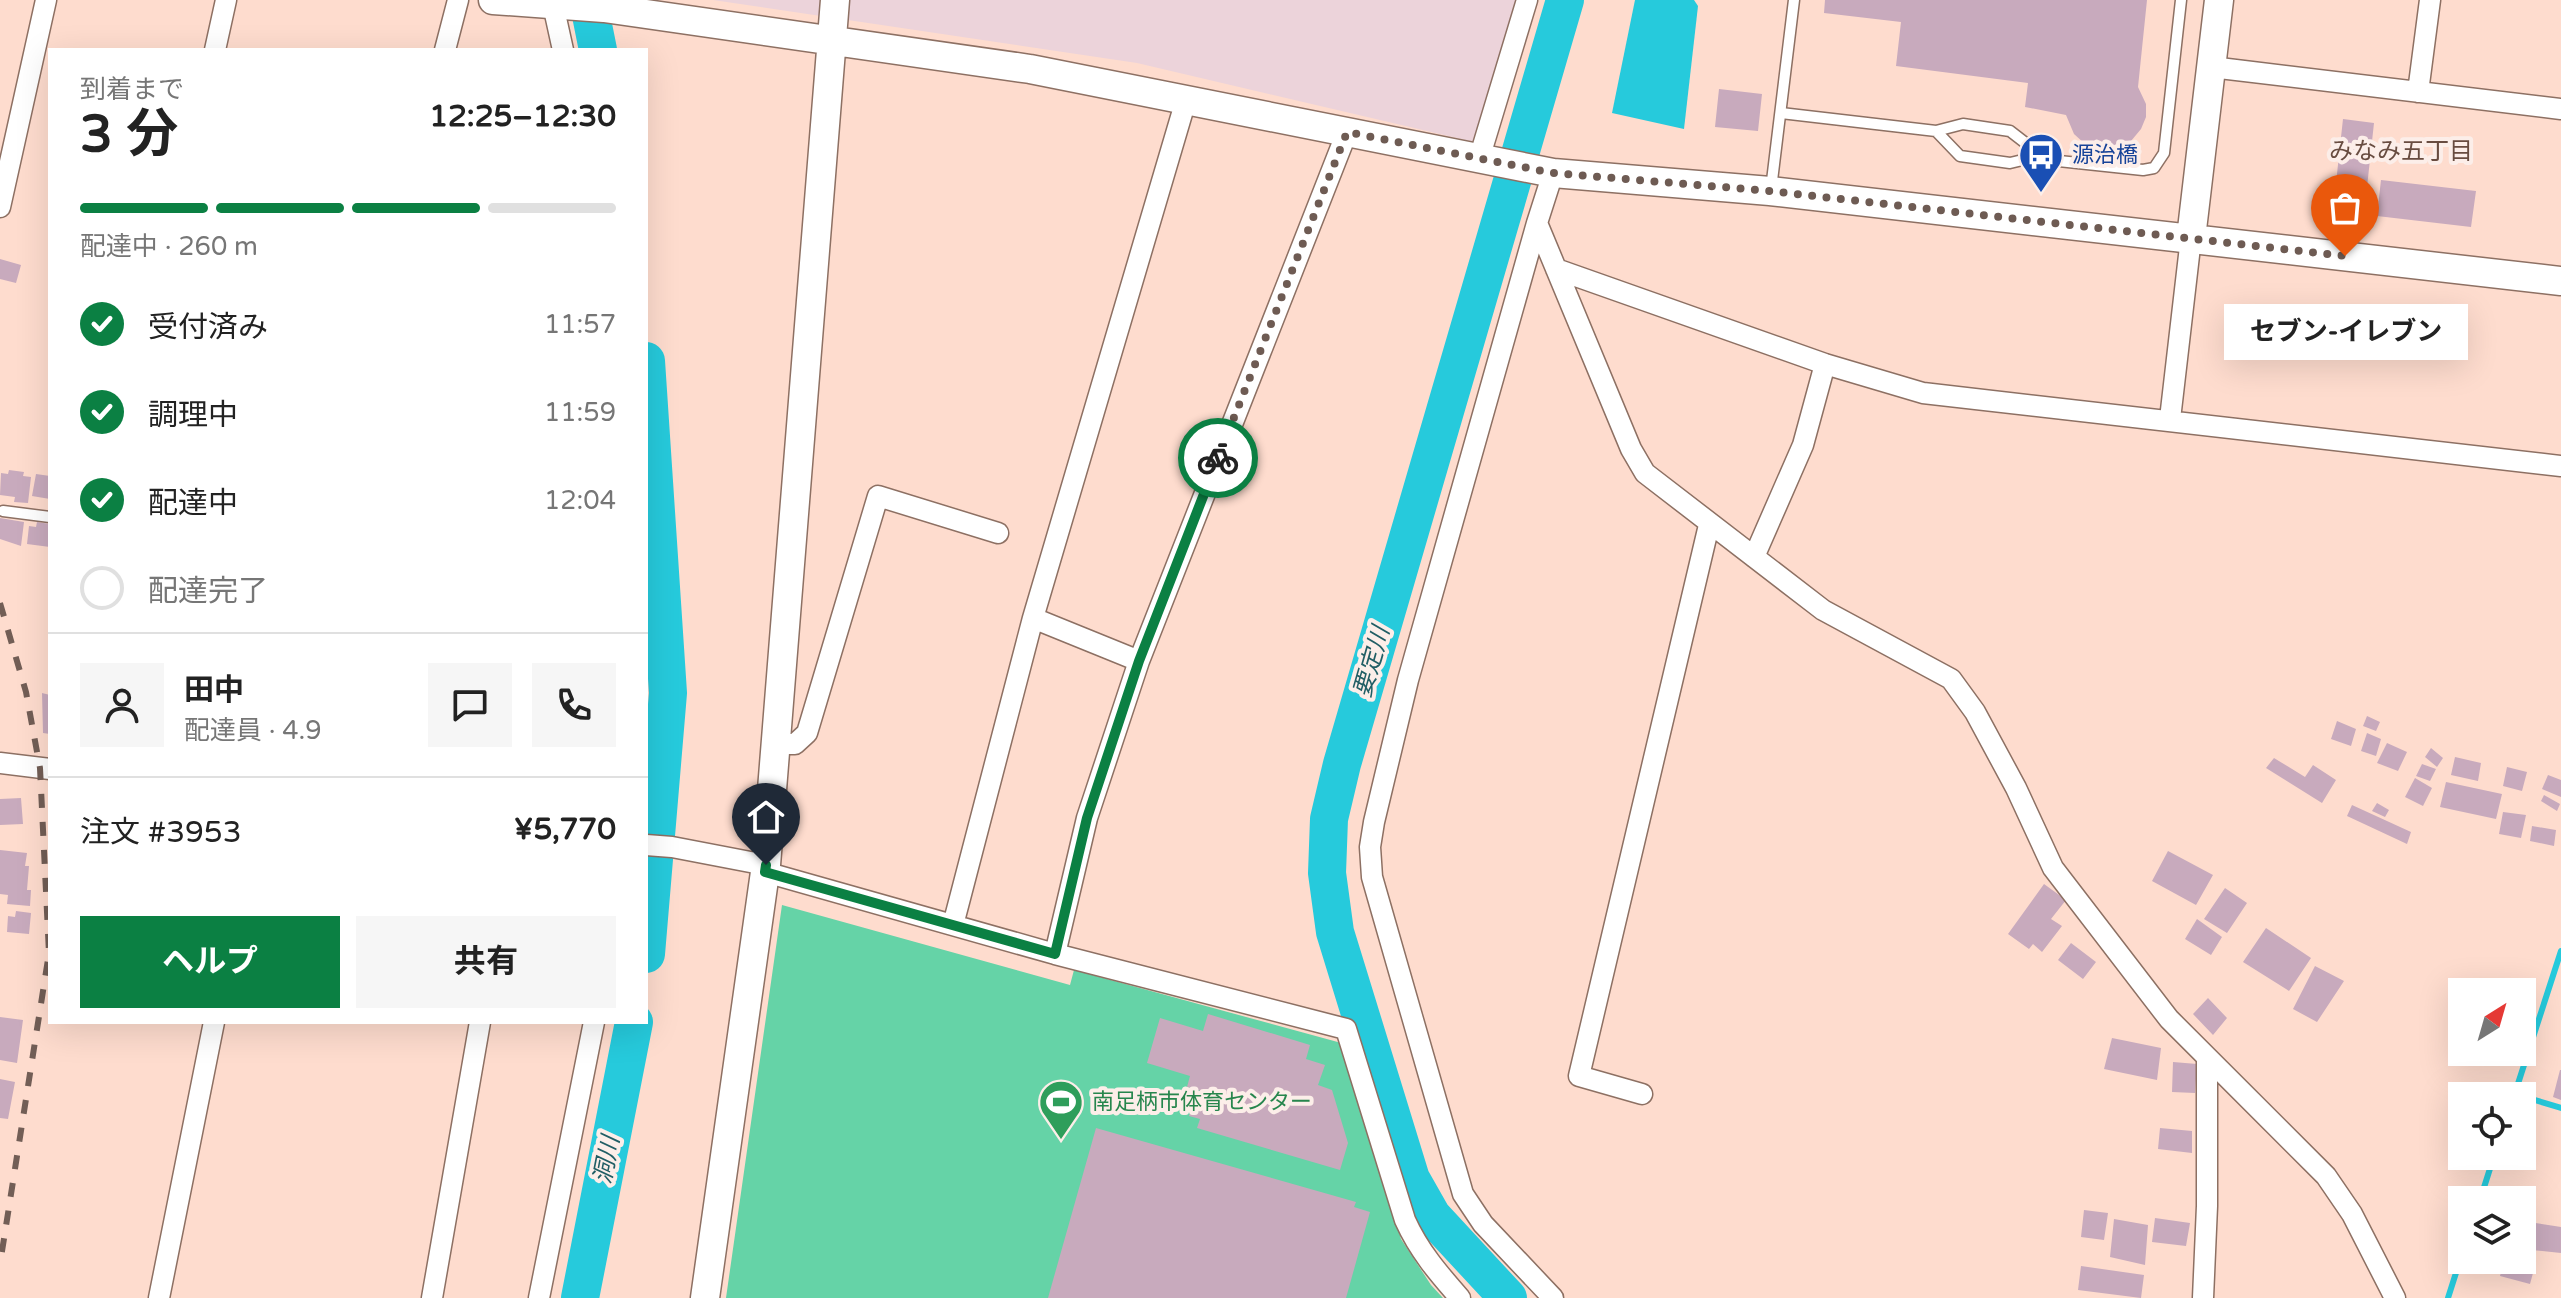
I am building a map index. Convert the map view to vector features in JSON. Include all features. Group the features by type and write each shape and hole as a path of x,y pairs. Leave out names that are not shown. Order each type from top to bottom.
{"street":[{"path":"0,207 46,0"},
{"path":"215,48 226,0"},
{"path":"446,48 458,0"},
{"path":"493,0 604,8 1030,69 1553,173 1770,191 2561,281"},
{"path":"705,1298 766,869 835,0"},
{"path":"1479,159 1527,0"},
{"path":"2170,419 2219,0"},
{"path":"2418,92 2430,0"},
{"path":"553,2 563,48"},
{"path":"2211,67 2561,109"},
{"path":"953,925 1033,618 1186,100"},
{"path":"1055,954 1087,818 1139,661 1347,132"},
{"path":"1553,173 1408,680 1370,847 1372,877 1463,1194 1483,1224 1553,1298"},
{"path":"1537,223 1631,449 1645,473 1823,610 1951,679 1975,712 2016,788 2053,868 2169,1019 2326,1176 2352,1214 2395,1298"},
{"path":"1556,269 1825,364 1923,393 2561,466"},
{"path":"1754,557 1803,445 1825,364"},
{"path":"777,744 795,744 807,733 878,496 998,533"},
{"path":"1642,1094 1579,1076 1709,525"},
{"path":"1033,618 1139,661"},
{"path":"0,763 48,769"},
{"path":"648,845 672,847 766,869 1055,954 1346,1029 1405,1220 1431,1266 1460,1298"},
{"path":"159,1298 214,1024"},
{"path":"432,1298 480,1024"},
{"path":"539,1298 594,1024"},
{"path":"2203,1298 2207,1206 2207,1059"}],"lane":[{"path":"1770,191 1794,0"},
{"path":"1936,131 1960,156 2010,163 2031,158 2143,170 2154,168 2164,153 2181,0"},
{"path":"1781,113 1936,131 1963,124 2010,131 2032,148 2031,158"},
{"path":"3,511 48,517"}],"shaded area":[{"path":"713,0 1516,0 1474,142 1137,63"}],"green space":[{"name":"南足柄市体育センター","path":"782,905 1070,985 1074,970 1345,1044 1401,1239 1443,1298 726,1298"}],"water":[{"path":"1635,0 1694,0 1698,6 1684,129 1612,113"}],"building":[{"path":"1825,0 2147,0 2138,87 2146,104 2146,117 2131,141 2116,150 2101,150 2085,144 2074,134 2066,115 2025,107 2028,83 1896,66 1901,22 1824,13"},
{"path":"1719,89 1762,94 1758,131 1715,127"},
{"path":"2343,119 2374,123 2367,187 2336,183"},
{"path":"2381,180 2476,191 2471,227 2377,216"},
{"path":"0,259 21,265 16,283 0,279"},
{"path":"9,470 24,472 23,476 31,477 28,503 14,502 15,497 0,495 1,473 8,474"},
{"path":"36,474 48,476 48,499 32,496"},
{"path":"0,518 24,522 21,546 0,539"},
{"path":"37,522 48,524 48,547 27,544 29,526 36,527"},
{"path":"42,693 48,694 48,734 43,733"},
{"path":"2367,716 2380,722 2376,731 2363,726"},
{"path":"2337,721 2356,729 2351,746 2331,739"},
{"path":"2367,733 2381,739 2376,756 2361,751"},
{"path":"2387,743 2407,752 2398,771 2377,763"},
{"path":"2431,748 2443,758 2437,767 2425,757"},
{"path":"2455,757 2481,763 2478,781 2451,775"},
{"path":"2274,758 2305,777 2313,765 2336,780 2322,803 2266,768"},
{"path":"2422,764 2436,769 2430,781 2416,776"},
{"path":"2507,767 2527,772 2522,791 2503,786"},
{"path":"2548,775 2561,780 2561,797 2542,789"},
{"path":"2415,778 2432,788 2423,806 2405,797"},
{"path":"2446,782 2502,794 2496,819 2440,807"},
{"path":"2544,795 2560,804 2557,811 2541,801"},
{"path":"21,798 23,824 0,825 0,799"},
{"path":"2377,803 2389,810 2385,817 2372,811"},
{"path":"2352,805 2411,832 2407,844 2347,816"},
{"path":"2503,812 2526,815 2521,838 2499,834"},
{"path":"2532,826 2556,830 2554,846 2530,841"},
{"path":"0,850 27,853 25,866 29,866 27,890 31,890 30,906 7,904 8,895 0,894"},
{"path":"2168,851 2213,875 2196,905 2152,881"},
{"path":"2044,884 2066,900 2051,919 2062,926 2042,952 2033,944 2029,949 2008,934"},
{"path":"2225,888 2247,903 2227,933 2204,919"},
{"path":"16,911 31,913 29,934 7,932 8,916 15,917"},
{"path":"2197,919 2222,937 2211,955 2185,939"},
{"path":"2266,928 2311,958 2289,991 2243,962"},
{"path":"2071,943 2096,962 2083,979 2058,960"},
{"path":"2315,966 2344,981 2317,1022 2293,1009"},
{"path":"2208,998 2227,1018 2213,1035 2193,1014"},
{"path":"1208,1014 1310,1045 1306,1059 1325,1065 1318,1085 1332,1090 1348,1143 1340,1170 1197,1128 1200,1119 1189,1116 1195,1096 1200,1098 1201,1091 1187,1087 1190,1076 1147,1063 1160,1018 1203,1031"},
{"path":"0,1017 23,1020 17,1063 0,1060"},
{"path":"2112,1038 2161,1048 2157,1080 2104,1069"},
{"path":"2173,1062 2197,1064 2195,1093 2172,1092"},
{"path":"2561,1070 2561,1100 2553,1097"},
{"path":"0,1079 15,1082 8,1119 0,1118"},
{"path":"1096,1128 1356,1202 1354,1207 1370,1212 1346,1298 1048,1298"},
{"path":"2160,1128 2192,1131 2192,1153 2158,1149"},
{"path":"2084,1210 2108,1213 2104,1240 2081,1237"},
{"path":"2155,1218 2190,1223 2186,1246 2152,1242"},
{"path":"2114,1219 2148,1225 2145,1265 2110,1257"},
{"path":"2536,1223 2561,1227 2561,1253 2536,1250"},
{"path":"2081,1266 2144,1275 2141,1298 2078,1290"},
{"path":"2500,1274 2533,1274 2530,1284"}],"waterway":[{"name":"洞川","path":"588,0 598,48"},
{"name":"要定川","path":"1508,1298 1432,1216 1411,1179 1335,932 1327,873 1329,819 1342,764 1565,0"},
{"name":"洞川","path":"648,391 668,693 648,930"},
{"path":"2519,1082 2561,951"},
{"name":"洞川","path":"580,1298 634,1024"},
{"path":"2536,1100 2561,1108"},
{"path":"2484,1186 2490,1170"},
{"path":"2448,1298 2456,1274"}],"railway":[{"path":"0,603 26,692 40,768 48,932"},
{"path":"0,1264 48,959"}],"way so far":[{"path":"1218,458 1347,132 1553,173 1770,191 2345,256"}],"place":[{"name":"源治橋","path":"2041,194"},
{"name":"セブン-イレブン","path":"2345,256"},
{"name":"南足柄市体育センター","path":"1061,1141"}],"district":[{"name":"みなみ五丁目","path":"2401,151"}],"route":[{"path":"766,865 765,872 1055,954 1087,818 1139,661 1218,458"}]}
